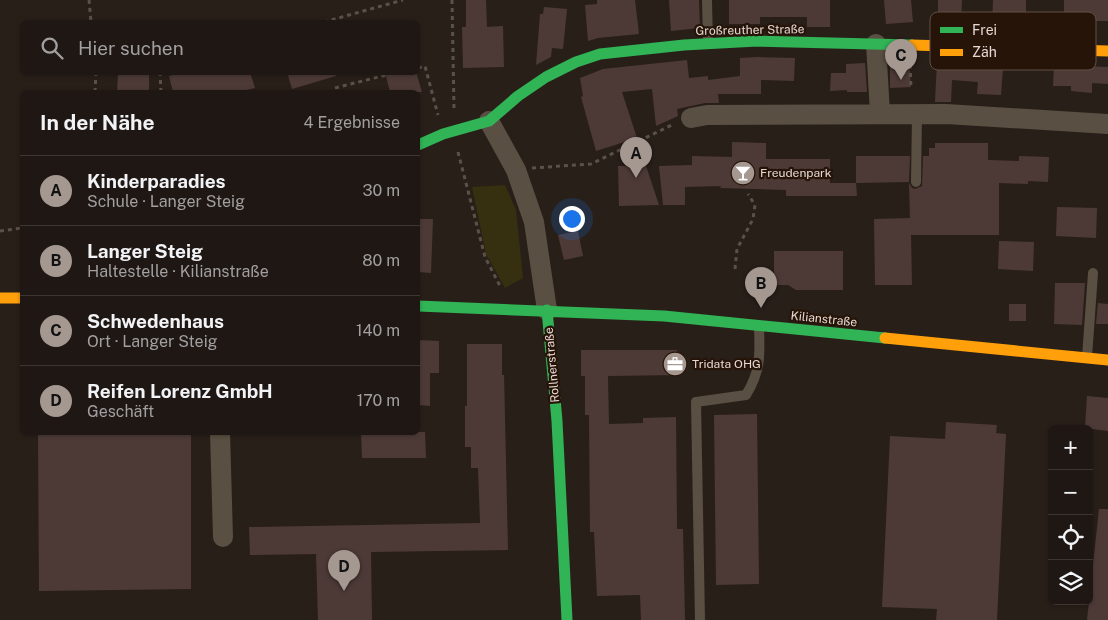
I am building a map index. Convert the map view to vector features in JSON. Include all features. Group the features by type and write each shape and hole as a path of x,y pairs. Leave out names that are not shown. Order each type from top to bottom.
{"street":[{"name":"Großreuther Straße","path":"420,144 455,131 489,122 518,96 546,77 576,62 600,54 757,41 930,46"},
{"path":"876,44 880,113"},
{"path":"691,118 707,115 880,113 1108,124"},
{"name":"Rollnerstraße","path":"489,122 516,170 534,222 547,310 557,421 567,620"},
{"path":"0,298 20,298"},
{"name":"Kilianstraße","path":"420,306 664,316 1108,360"},
{"path":"220,435 223,537"}],"lane":[{"path":"708,0 708,44"},
{"path":"916,182 917,114"},
{"path":"1087,358 1093,272"},
{"path":"700,620 696,402 746,396 756,380 760,352 759,326"}],"path":[{"path":"89,0 92,20"},
{"path":"331,20 403,0"},
{"path":"452,0 455,131 459,148 458,153 485,256 503,291 505,309"},
{"path":"420,67 425,66 440,124 455,131"},
{"path":"95,90 96,75"},
{"path":"160,75 161,90"},
{"path":"335,88 386,75"},
{"path":"516,170 591,164 678,122 691,118"},
{"path":"735,269 737,249 753,219 755,205 748,194"},
{"path":"0,232 20,228"}],"shaded area":[{"path":"505,185 516,210 523,278 505,288 486,254 472,187"}],"building":[{"path":"466,0 486,0 487,27 503,26 504,67 463,68 462,27 466,27"},
{"path":"597,0 635,0 639,34 598,38 588,41 585,5 597,4"},
{"path":"669,0 699,0 700,28 671,31"},
{"path":"729,0 830,0 830,27 807,27 807,17 760,17 760,24 729,24"},
{"path":"884,0 911,0 913,22 886,24"},
{"path":"938,0 962,0 961,12 938,12"},
{"path":"993,0 1026,0 1026,12 993,12"},
{"path":"1064,0 1108,0 1108,21 1096,21 1096,12 1064,12"},
{"path":"544,7 567,9 563,49 552,48 551,57 536,65 540,14 543,14"},
{"path":"740,58 795,58 794,81 761,80 761,94 718,94 719,103 705,103 677,109 678,116 656,126 652,89 622,92 637,138 596,151 581,97 583,96 580,78 603,69 687,60 689,78 708,76 708,80 740,76"},
{"path":"890,60 909,61 911,87 890,88"},
{"path":"865,63 867,92 830,91 831,73 846,73 846,64"},
{"path":"1096,67 1108,67 1108,84 1092,83 1092,93 1071,91 1071,86 1053,86 1054,70 1096,70"},
{"path":"937,70 1003,70 1001,95 977,94 978,82 952,80 951,102 935,102"},
{"path":"118,75 149,75 149,90 117,90"},
{"path":"251,75 255,88 246,90 172,90 169,76"},
{"path":"288,75 336,75 336,76 292,89"},
{"path":"386,75 417,75 422,92 420,90 390,90"},
{"path":"732,142 766,143 766,159 830,159 830,183 856,183 857,196 786,196 786,190 720,188 721,186 685,187 685,205 663,205 659,166 692,165 692,156 732,157"},
{"path":"935,143 988,143 988,160 1019,161 1019,156 1049,157 1048,182 1028,181 1028,184 999,183 999,235 911,235 912,285 875,285 874,219 910,218 909,183 915,189 922,186 923,156 929,156 929,148 935,148"},
{"path":"856,156 910,156 909,182 856,183"},
{"path":"618,166 646,166 659,205 619,206"},
{"path":"1057,207 1097,208 1096,238 1056,236"},
{"path":"420,219 433,219 431,273 420,272"},
{"path":"578,231 583,256 564,260 558,235"},
{"path":"999,241 1034,242 1033,271 998,269"},
{"path":"774,251 843,251 843,290 796,290 788,285 774,285"},
{"path":"1055,283 1085,283 1082,325 1054,324"},
{"path":"1098,303 1108,304 1108,324 1096,324"},
{"path":"1009,304 1026,304 1026,321 1009,321"},
{"path":"420,340 439,341 439,373 430,373 430,406 420,405"},
{"path":"467,344 502,344 508,550 371,552 372,620 318,620 316,554 250,555 249,527 480,523 478,468 471,468 471,447 465,447"},
{"path":"581,350 677,350 677,375 608,376 609,424 643,423 643,418 676,417 677,529 683,529 685,620 641,620 640,595 597,596 594,532 590,532 589,415 585,415 585,376 581,376"},
{"path":"1087,396 1108,398 1108,431 1093,429 1093,425 1085,425"},
{"path":"757,414 759,584 716,585 714,415"},
{"path":"946,422 997,425 996,433 1006,434 997,620 936,620 937,609 882,607 890,436 945,439"},
{"path":"420,432 425,432 426,458 362,458 361,435 420,435"},
{"path":"38,435 191,435 191,589 39,591"},
{"path":"1099,509 1108,509 1108,620 1087,620 1089,605 1093,605 1093,564"}],"traffic: fast":[{"path":"420,144 443,134 489,121 518,96 546,77 576,62 600,54 684,45 757,41 912,45"},
{"path":"420,306 664,316 885,338"},
{"path":"547,310 557,421 567,620"}],"traffic: slow":[{"path":"912,45 930,46"},
{"path":"1096,51 1108,51"},
{"path":"0,298 20,298"},
{"path":"885,338 1108,360"}],"place":[{"name":"Schwedenhaus","path":"901,80"},
{"name":"Freudenpark","path":"743,173"},
{"name":"Kinderparadies","path":"636,178"},
{"name":"Langer Steig","path":"761,308"},
{"name":"Tridata OHG","path":"675,364"},
{"name":"Reifen Lorenz GmbH","path":"344,591"}]}
